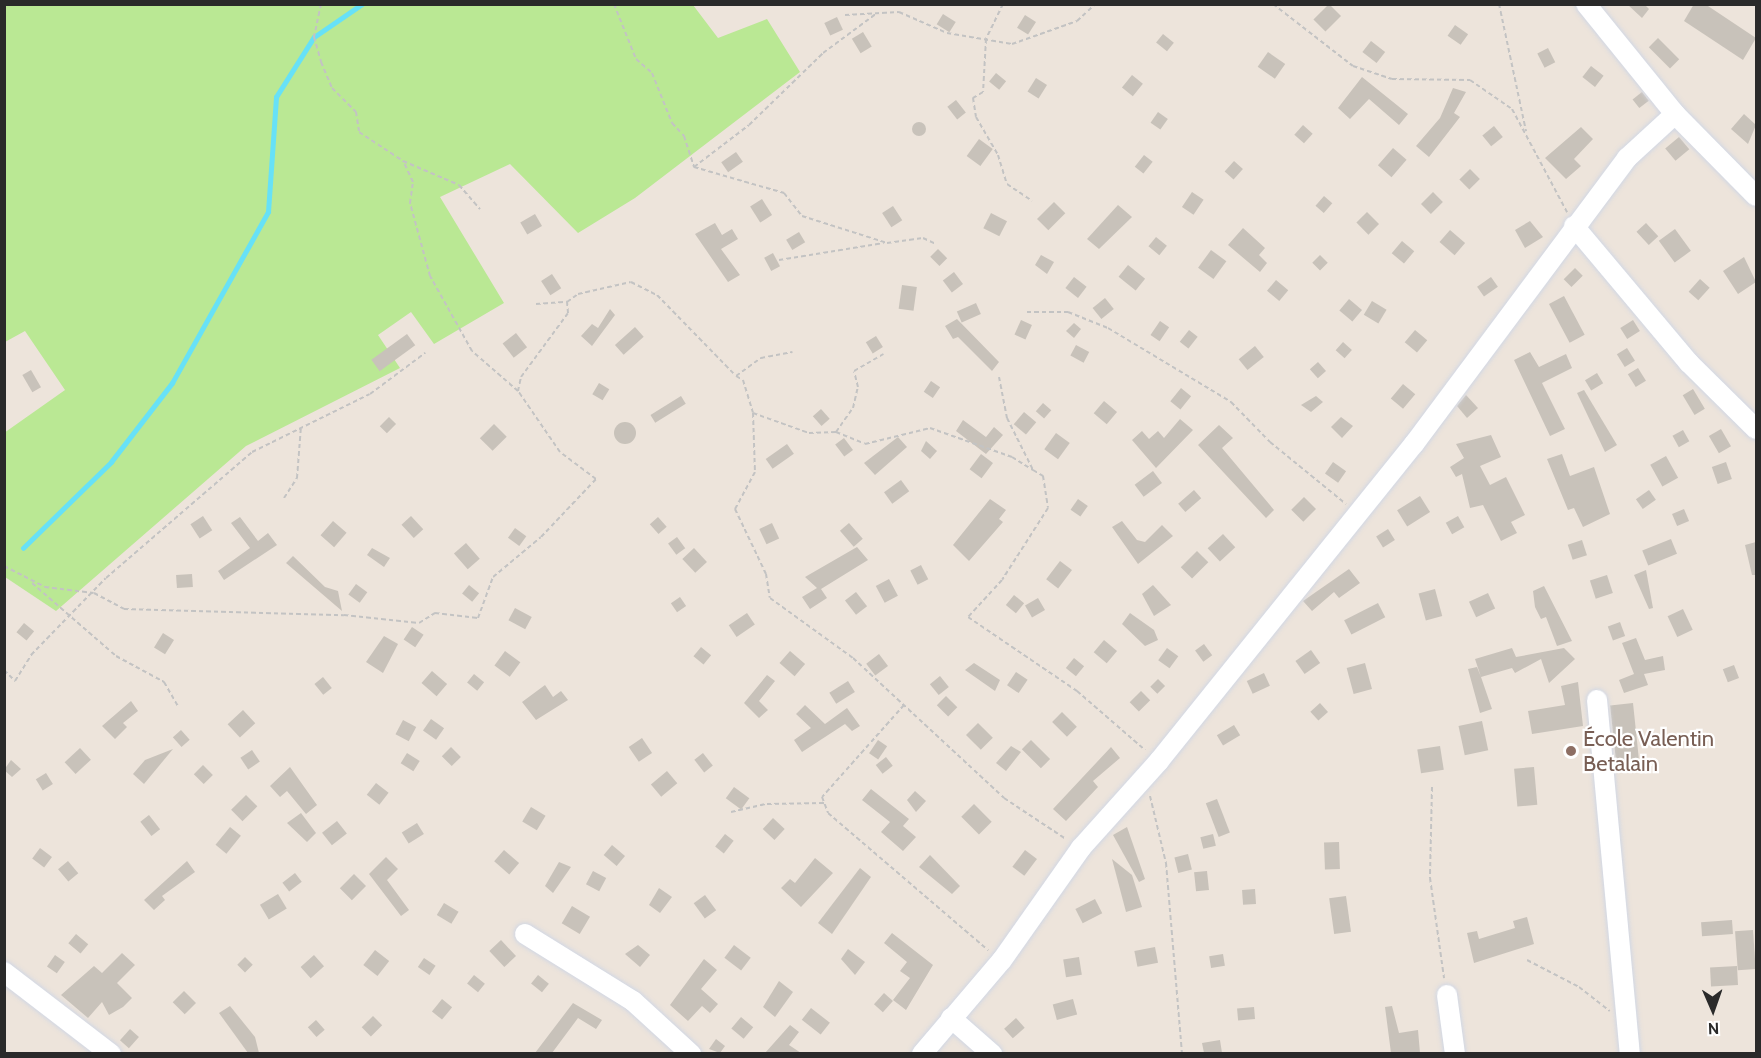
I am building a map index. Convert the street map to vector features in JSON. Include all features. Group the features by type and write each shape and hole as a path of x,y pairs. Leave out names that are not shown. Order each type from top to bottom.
{"street":[{"path":"1586,4 1675,114 1756,196"},
{"path":"922,1053 1002,960 1081,848 1154,767 1358,513 1627,158 1675,114"},
{"path":"1574,226 1689,363 1756,429"},
{"path":"1597,700 1630,1053"},
{"path":"525,934 633,1001 691,1053"},
{"path":"4,972 111,1053"},
{"path":"1447,995 1455,1053"},
{"path":"951,1018 992,1053"}],"path":[{"path":"321,4 314,37 332,88 356,112 359,132 403,161 459,185 480,209"},
{"path":"614,4 636,59 652,73 672,123 684,136 694,167"},
{"path":"1003,4 986,39 983,92 974,98 976,117 994,145 1007,184 1032,201"},
{"path":"845,15 899,12 930,28 1012,44 1077,21 1095,4"},
{"path":"1273,4 1324,39 1338,57 1369,73 1392,79 1470,81 1512,109 1574,226"},
{"path":"1499,4 1527,134"},
{"path":"694,167 748,125 823,53 877,13"},
{"path":"30,582 94,593 124,609 344,615 419,623 435,613 478,618 493,577 541,537 596,479 543,434 518,391 472,351 430,276 420,222 410,203 413,182 403,161"},
{"path":"694,167 784,193 802,216 887,243"},
{"path":"779,260 923,238 936,244"},
{"path":"536,304 567,302 578,294 631,282 657,295 742,380 753,413 755,472 735,509 766,574 770,598 853,658 1004,798 1081,848"},
{"path":"518,391 521,377 568,313 567,302"},
{"path":"1027,312 1068,312 1108,328 1231,402 1270,442 1358,513"},
{"path":"736,376 761,358 792,352"},
{"path":"4,670 15,681 31,655 71,614 212,483 252,452 370,394 424,353"},
{"path":"836,432 853,408 858,387 854,371 884,354"},
{"path":"999,377 1007,418 1033,470"},
{"path":"753,413 809,433 836,432 865,444 930,428 1012,457 1043,477 1048,508 1002,579 968,617 1077,691 1154,767 1166,863 1182,1053"},
{"path":"284,498 297,478 301,426"},
{"path":"4,566 30,582 71,614 116,656 164,682 178,706"},
{"path":"904,705 859,751 822,797 824,803 828,813 955,926 1002,960"},
{"path":"1432,787 1430,878 1447,995"},
{"path":"731,812 767,804 824,803"},
{"path":"1527,960 1579,987 1626,1024"}],"green space":[{"path":"5,5 693,5 718,38 767,19 800,72 635,198 578,233 510,164 440,197 504,303 434,344 411,312 378,335 400,368 246,446 56,611 5,577 4,433 65,390 25,331 5,342"}],"building":[{"path":"1329,4 1341,16 1325,32 1313,20"},
{"path":"1627,4 1644,4 1649,9 1642,18"},
{"path":"1694,4 1705,4 1756,38 1743,60 1684,21"},
{"path":"943,14 956,22 949,32 937,24"},
{"path":"1025,15 1036,22 1028,35 1017,28"},
{"path":"837,17 843,30 830,36 824,23"},
{"path":"1455,25 1468,34 1461,45 1448,36"},
{"path":"863,32 872,47 861,53 852,39"},
{"path":"1163,34 1174,43 1167,51 1156,43"},
{"path":"1658,38 1679,59 1670,68 1649,47"},
{"path":"1371,41 1385,52 1377,63 1362,52"},
{"path":"1548,48 1555,62 1545,68 1537,53"},
{"path":"1268,52 1285,64 1275,79 1258,67"},
{"path":"1591,66 1604,76 1595,87 1582,77"},
{"path":"996,73 1006,81 999,90 989,82"},
{"path":"1132,75 1143,84 1133,96 1122,87"},
{"path":"1362,77 1408,114 1399,125 1369,99 1350,119 1338,108"},
{"path":"1036,78 1047,85 1039,98 1028,92"},
{"path":"1453,88 1466,92 1454,113 1460,117 1429,157 1416,146 1440,118"},
{"path":"1642,92 1649,101 1639,108 1633,99"},
{"path":"956,100 966,113 957,119 947,107"},
{"path":"1158,112 1168,119 1160,130 1151,123"},
{"path":"1744,114 1756,125 1748,144 1731,129"},
{"path":"919,122 924,124 926,129 924,134 919,136 914,134 912,129 914,124"},
{"path":"1303,125 1313,134 1304,143 1294,135"},
{"path":"1494,126 1503,137 1491,146 1482,135"},
{"path":"1581,127 1593,139 1574,159 1581,166 1566,179 1545,158"},
{"path":"1679,137 1689,149 1675,161 1665,149"},
{"path":"979,139 993,149 980,166 967,156"},
{"path":"1393,148 1407,160 1391,177 1378,165"},
{"path":"736,152 743,162 728,172 721,162"},
{"path":"1144,155 1153,162 1143,174 1135,167"},
{"path":"1234,161 1243,169 1234,179 1225,171"},
{"path":"1470,169 1480,179 1469,190 1459,180"},
{"path":"1192,192 1204,200 1194,215 1182,207"},
{"path":"1433,192 1443,202 1431,214 1421,204"},
{"path":"1324,196 1332,203 1324,213 1315,206"},
{"path":"762,199 772,215 760,223 750,206"},
{"path":"1054,202 1065,213 1048,230 1037,219"},
{"path":"1118,205 1132,217 1099,249 1087,239"},
{"path":"893,206 902,220 891,227 882,213"},
{"path":"1367,212 1379,224 1368,235 1356,223"},
{"path":"991,213 1007,221 999,236 983,228"},
{"path":"535,214 542,226 527,235 520,222"},
{"path":"1530,221 1543,237 1525,248 1515,230"},
{"path":"715,223 722,235 732,229 738,239 721,249 740,275 728,282 695,234"},
{"path":"1646,223 1658,236 1649,245 1636,232"},
{"path":"1243,228 1265,248 1259,255 1267,263 1260,272 1228,245"},
{"path":"1675,229 1691,251 1675,263 1659,241"},
{"path":"1450,230 1465,243 1455,255 1440,242"},
{"path":"799,232 805,242 792,250 786,240"},
{"path":"1156,237 1167,246 1159,255 1148,246"},
{"path":"1402,241 1414,251 1404,264 1392,253"},
{"path":"938,249 947,258 939,266 930,257"},
{"path":"1211,250 1226,261 1213,279 1198,268"},
{"path":"773,253 780,266 771,271 764,258"},
{"path":"1041,255 1054,262 1047,274 1035,265"},
{"path":"1320,255 1328,263 1320,271 1312,263"},
{"path":"1744,257 1756,282 1738,294 1723,271"},
{"path":"1128,265 1145,279 1136,291 1119,277"},
{"path":"1575,268 1583,276 1571,287 1564,279"},
{"path":"954,272 963,284 952,292 943,280"},
{"path":"552,274 561,288 550,295 541,281"},
{"path":"1074,277 1087,287 1078,298 1065,288"},
{"path":"1491,277 1498,287 1484,297 1477,287"},
{"path":"1700,279 1710,288 1698,300 1689,292"},
{"path":"1276,280 1288,290 1279,301 1267,291"},
{"path":"902,285 917,287 914,311 899,309"},
{"path":"1564,296 1585,335 1570,343 1549,304"},
{"path":"1105,298 1114,309 1101,319 1093,308"},
{"path":"1349,299 1362,310 1352,321 1339,310"},
{"path":"1372,301 1387,310 1378,323 1364,315"},
{"path":"976,303 981,314 962,323 957,312"},
{"path":"610,309 615,315 592,346 581,336 592,324 598,328"},
{"path":"957,319 999,362 992,371 958,337 953,339 945,326"},
{"path":"1021,320 1032,325 1025,339 1014,335"},
{"path":"1633,320 1640,331 1627,339 1620,328"},
{"path":"1160,321 1169,327 1160,341 1150,335"},
{"path":"1074,323 1081,329 1074,338 1066,331"},
{"path":"635,327 644,337 624,355 615,345"},
{"path":"1189,330 1198,337 1188,349 1180,342"},
{"path":"1415,330 1427,340 1417,353 1405,342"},
{"path":"516,333 527,347 514,358 503,343"},
{"path":"407,334 415,345 380,371 371,360"},
{"path":"876,336 883,347 873,353 866,342"},
{"path":"1343,342 1352,350 1345,358 1336,350"},
{"path":"1076,345 1089,352 1084,363 1070,356"},
{"path":"1255,346 1264,357 1247,370 1239,359"},
{"path":"1627,348 1635,361 1625,367 1617,354"},
{"path":"1530,352 1539,367 1566,354 1572,368 1542,383 1565,429 1550,436 1514,360"},
{"path":"1318,362 1326,371 1318,378 1310,369"},
{"path":"1638,368 1646,381 1636,387 1628,374"},
{"path":"31,370 41,387 32,392 22,375"},
{"path":"1597,373 1603,383 1591,390 1585,380"},
{"path":"931,381 940,387 933,398 924,392"},
{"path":"599,383 609,389 603,400 592,394"},
{"path":"1403,384 1415,394 1403,409 1391,399"},
{"path":"1181,388 1191,396 1180,409 1170,401"},
{"path":"1693,389 1705,409 1695,415 1683,395"},
{"path":"1584,390 1617,445 1605,452 1577,393"},
{"path":"1466,395 1478,408 1467,418 1457,406"},
{"path":"681,396 686,404 655,423 650,415"},
{"path":"1316,396 1323,402 1311,412 1301,405"},
{"path":"1104,401 1117,412 1107,424 1094,413"},
{"path":"1043,403 1051,410 1044,419 1036,411"},
{"path":"821,409 830,419 822,426 813,416"},
{"path":"1024,412 1036,422 1026,435 1014,424"},
{"path":"389,417 396,424 387,433 380,426"},
{"path":"1341,417 1353,426 1342,438 1331,427"},
{"path":"1180,419 1193,430 1156,468 1132,440 1142,431 1149,439 1158,431 1164,438"},
{"path":"963,420 986,437 994,427 1003,435 986,454 956,431"},
{"path":"625,422 633,425 636,433 633,441 625,444 617,441 614,433 617,425"},
{"path":"494,424 507,437 493,451 480,438"},
{"path":"1219,425 1233,438 1222,448 1274,510 1266,518 1198,445"},
{"path":"1721,429 1731,446 1719,453 1709,436"},
{"path":"1683,430 1689,441 1679,447 1673,436"},
{"path":"1056,433 1070,443 1058,459 1044,449"},
{"path":"1491,435 1501,457 1480,466 1490,485 1506,477 1525,515 1511,522 1517,533 1501,541 1483,505 1470,508 1462,474 1456,477 1450,467 1464,458 1456,444"},
{"path":"898,437 907,447 875,475 864,463"},
{"path":"844,438 853,450 844,457 835,445"},
{"path":"926,441 937,451 930,459 921,451"},
{"path":"787,444 794,454 773,469 766,459"},
{"path":"981,454 993,463 982,478 970,469"},
{"path":"1562,454 1570,476 1594,467 1610,514 1583,527 1574,508 1568,510 1547,459"},
{"path":"1666,456 1678,478 1662,487 1650,465"},
{"path":"1333,462 1346,471 1338,483 1325,473"},
{"path":"1726,462 1732,479 1718,484 1712,467"},
{"path":"1153,471 1162,483 1144,497 1135,485"},
{"path":"901,480 909,491 892,504 884,492"},
{"path":"1194,490 1201,498 1185,512 1178,504"},
{"path":"1649,490 1656,500 1643,509 1636,499"},
{"path":"1420,496 1430,512 1407,526 1397,510"},
{"path":"1304,497 1316,509 1303,522 1291,510"},
{"path":"990,499 1006,510 999,519 1003,522 969,561 953,545"},
{"path":"1078,499 1088,506 1080,517 1071,510"},
{"path":"1684,509 1689,521 1677,526 1672,514"},
{"path":"203,516 212,530 200,538 190,524"},
{"path":"411,516 423,529 414,538 401,525"},
{"path":"1458,516 1464,527 1452,534 1446,523"},
{"path":"240,517 258,541 268,533 277,545 224,580 218,571 250,548 231,523"},
{"path":"658,517 667,527 659,534 650,524"},
{"path":"333,521 347,533 334,547 321,535"},
{"path":"1122,521 1137,540 1145,542 1162,525 1173,536 1138,564 1112,527"},
{"path":"772,523 779,538 766,544 759,529"},
{"path":"849,523 863,539 854,547 840,531"},
{"path":"515,528 526,536 519,546 508,538"},
{"path":"1388,529 1395,540 1383,547 1376,536"},
{"path":"1223,534 1235,547 1220,561 1208,548"},
{"path":"677,537 685,548 676,555 668,543"},
{"path":"1671,539 1677,554 1648,565 1642,551"},
{"path":"1582,540 1587,555 1573,560 1568,545"},
{"path":"1756,542 1756,575 1752,575 1745,545"},
{"path":"466,543 480,559 468,569 454,553"},
{"path":"857,547 868,560 821,589 827,598 810,609 802,597 817,588 805,577"},
{"path":"372,548 390,558 384,567 367,555"},
{"path":"694,548 707,562 695,573 682,559"},
{"path":"1197,551 1208,562 1192,579 1181,567"},
{"path":"293,556 325,587 338,591 342,611 286,563"},
{"path":"1060,561 1072,570 1058,588 1046,579"},
{"path":"921,565 928,579 918,585 910,570"},
{"path":"1349,569 1360,583 1339,598 1334,592 1312,611 1303,601"},
{"path":"1646,570 1653,608 1649,609 1634,575"},
{"path":"192,574 193,587 177,588 176,575"},
{"path":"1607,575 1613,593 1596,599 1590,581"},
{"path":"889,579 898,596 885,603 876,586"},
{"path":"356,584 367,592 360,603 348,595"},
{"path":"469,585 479,593 472,602 462,594"},
{"path":"1153,585 1171,605 1154,616 1142,594"},
{"path":"1544,586 1572,641 1557,646 1546,617 1541,619 1535,607 1533,591"},
{"path":"1435,589 1442,616 1426,620 1419,593"},
{"path":"856,592 867,606 856,615 845,601"},
{"path":"1488,593 1495,608 1476,617 1469,602"},
{"path":"1014,595 1024,603 1016,613 1006,605"},
{"path":"680,597 686,606 677,612 671,603"},
{"path":"1038,598 1045,610 1032,618 1025,606"},
{"path":"1378,603 1385,617 1351,635 1344,620"},
{"path":"515,608 532,617 525,629 508,620"},
{"path":"1683,609 1693,630 1677,637 1668,616"},
{"path":"747,613 755,625 737,637 729,625"},
{"path":"1130,613 1154,630 1158,640 1145,646 1122,624"},
{"path":"1620,622 1625,636 1613,641 1608,626"},
{"path":"24,623 34,631 27,641 16,632"},
{"path":"412,627 424,635 415,647 404,639"},
{"path":"163,633 174,640 165,654 154,647"},
{"path":"384,636 398,644 383,673 366,662"},
{"path":"1636,638 1645,660 1663,656 1665,670 1644,674 1648,685 1624,693 1619,680 1634,674 1622,643"},
{"path":"1104,640 1117,651 1107,663 1094,652"},
{"path":"1204,644 1212,655 1203,662 1195,650"},
{"path":"701,647 711,655 704,665 693,656"},
{"path":"1167,648 1178,656 1170,668 1158,660"},
{"path":"1512,648 1516,657 1564,648 1575,659 1549,683 1541,659 1515,673 1512,668 1481,677 1475,659"},
{"path":"1311,650 1320,663 1305,674 1295,661"},
{"path":"505,651 520,662 510,677 494,666"},
{"path":"790,651 805,664 795,676 780,663"},
{"path":"879,654 888,666 875,676 866,664"},
{"path":"1074,658 1084,666 1076,676 1066,668"},
{"path":"974,663 1000,680 995,691 965,670"},
{"path":"1365,663 1372,689 1354,694 1347,668"},
{"path":"1734,665 1739,678 1728,682 1723,669"},
{"path":"1477,667 1492,709 1480,713 1468,669"},
{"path":"432,671 447,684 437,696 422,683"},
{"path":"1016,672 1028,680 1019,693 1007,685"},
{"path":"1264,673 1270,686 1253,694 1247,681"},
{"path":"474,674 484,682 477,691 467,683"},
{"path":"767,675 775,681 759,701 768,710 759,718 744,703"},
{"path":"940,676 949,687 939,695 930,684"},
{"path":"323,677 332,688 323,695 314,684"},
{"path":"1158,679 1165,686 1157,694 1150,687"},
{"path":"848,681 855,692 836,704 829,693"},
{"path":"1578,682 1583,726 1532,734 1528,711 1565,705 1561,686"},
{"path":"545,685 553,697 561,691 568,700 536,720 522,702"},
{"path":"1141,691 1150,700 1139,712 1130,702"},
{"path":"946,696 957,707 948,717 937,705"},
{"path":"131,701 138,711 123,723 127,727 115,739 102,726"},
{"path":"1320,703 1328,712 1318,721 1310,712"},
{"path":"1633,703 1640,766 1617,768 1610,705"},
{"path":"805,705 825,724 847,708 860,726 852,731 845,724 802,752 794,740 811,728 796,714"},
{"path":"243,710 255,723 240,737 228,724"},
{"path":"1062,712 1077,727 1067,737 1052,722"},
{"path":"431,719 444,728 436,740 423,730"},
{"path":"403,720 416,727 409,741 395,734"},
{"path":"1482,721 1488,750 1465,755 1459,726"},
{"path":"978,723 993,738 981,750 966,735"},
{"path":"1234,725 1240,735 1223,746 1217,735"},
{"path":"181,730 190,740 182,747 173,737"},
{"path":"642,738 652,753 639,762 629,747"},
{"path":"878,740 887,746 878,759 869,753"},
{"path":"1031,740 1050,759 1041,768 1022,749"},
{"path":"1011,746 1021,752 1006,771 996,763"},
{"path":"1440,746 1444,770 1421,773 1417,750"},
{"path":"451,747 461,757 452,766 442,756"},
{"path":"1111,747 1120,758 1093,781 1098,787 1066,821 1053,809"},
{"path":"80,748 91,760 76,774 65,762"},
{"path":"173,749 144,784 133,774 145,760"},
{"path":"252,750 260,762 248,769 240,758"},
{"path":"407,753 420,761 413,771 401,763"},
{"path":"703,753 713,766 704,772 694,760"},
{"path":"886,757 893,766 883,774 876,765"},
{"path":"11,760 21,769 12,777 4,770"},
{"path":"203,765 213,775 204,784 194,774"},
{"path":"290,767 317,805 306,814 287,791 280,797 270,786"},
{"path":"1534,767 1537,805 1517,807 1514,769"},
{"path":"667,771 677,783 661,797 651,784"},
{"path":"46,773 53,784 43,790 36,779"},
{"path":"376,783 389,793 379,805 367,795"},
{"path":"734,787 749,798 741,809 726,798"},
{"path":"871,789 909,819 903,826 916,837 903,851 881,832 890,822 862,800"},
{"path":"915,791 926,801 916,812 907,800"},
{"path":"246,795 257,806 242,821 231,810"},
{"path":"1217,799 1230,833 1219,837 1206,803"},
{"path":"974,804 992,822 979,834 961,817"},
{"path":"531,807 546,816 537,830 522,822"},
{"path":"301,813 316,833 307,842 287,823"},
{"path":"149,815 160,829 151,836 140,822"},
{"path":"773,818 785,829 774,840 763,829"},
{"path":"337,821 347,834 332,845 322,833"},
{"path":"417,823 424,834 409,844 402,833"},
{"path":"230,827 241,836 226,854 216,845"},
{"path":"1127,827 1145,879 1139,882 1113,835"},
{"path":"725,834 734,841 724,853 715,847"},
{"path":"1213,834 1216,846 1203,849 1200,837"},
{"path":"1339,842 1340,869 1325,870 1324,843"},
{"path":"612,845 625,856 617,866 604,855"},
{"path":"40,848 52,857 44,867 32,858"},
{"path":"504,850 519,863 509,874 494,861"},
{"path":"1025,850 1037,859 1024,876 1012,867"},
{"path":"1188,854 1192,870 1178,873 1174,857"},
{"path":"930,855 960,886 952,894 919,867"},
{"path":"386,857 398,869 387,880 409,910 401,916 369,874"},
{"path":"815,858 833,873 801,907 781,888 790,879 795,883"},
{"path":"1112,859 1132,875 1142,907 1126,912"},
{"path":"68,861 78,873 68,882 58,869"},
{"path":"187,861 195,872 162,896 165,900 154,910 144,900"},
{"path":"559,862 571,867 553,893 545,886"},
{"path":"860,868 871,877 832,934 818,923"},
{"path":"593,871 606,878 599,891 586,884"},
{"path":"1207,871 1209,890 1196,891 1194,872"},
{"path":"295,873 302,882 289,892 282,883"},
{"path":"354,874 366,886 352,900 340,888"},
{"path":"659,888 672,897 660,913 649,905"},
{"path":"1255,889 1256,904 1243,905 1242,890"},
{"path":"278,894 287,909 269,919 260,905"},
{"path":"705,895 716,910 705,919 694,903"},
{"path":"1346,896 1351,932 1334,934 1329,898"},
{"path":"1095,899 1102,913 1083,923 1075,909"},
{"path":"444,903 459,912 451,924 437,915"},
{"path":"572,906 590,917 580,934 562,923"},
{"path":"1527,917 1534,944 1474,963 1467,933 1477,931 1479,939 1515,928 1513,921"},
{"path":"1732,920 1733,934 1702,936 1701,922"},
{"path":"1753,930 1756,969 1738,970 1735,931"},
{"path":"892,933 933,965 906,1010 893,1000 910,978 900,971 907,962 884,943"},
{"path":"76,934 88,944 81,953 68,943"},
{"path":"501,940 516,956 504,967 489,951"},
{"path":"638,945 650,955 640,967 625,954"},
{"path":"734,945 751,958 741,970 724,958"},
{"path":"1155,947 1158,963 1137,967 1134,951"},
{"path":"848,949 865,962 855,975 841,959"},
{"path":"375,950 389,961 377,976 363,965"},
{"path":"122,953 135,965 117,983 132,998 123,1007 109,1015 102,1002 88,1018 61,995 94,966 102,973"},
{"path":"1223,954 1225,966 1211,968 1209,956"},
{"path":"55,955 65,962 57,973 47,966"},
{"path":"314,955 324,966 311,978 301,967"},
{"path":"245,957 253,965 245,973 237,965"},
{"path":"1079,957 1082,975 1066,977 1063,960"},
{"path":"424,958 436,966 429,975 418,967"},
{"path":"704,959 717,970 701,989 718,1004 710,1013 702,1006 688,1021 670,1005"},
{"path":"1737,966 1738,985 1711,986 1710,967"},
{"path":"474,975 485,984 478,992 467,984"},
{"path":"538,975 549,984 542,992 531,984"},
{"path":"779,981 793,992 775,1017 763,1007"},
{"path":"184,991 196,1003 185,1014 173,1002"},
{"path":"884,993 893,1001 883,1012 874,1004"},
{"path":"442,999 452,1007 442,1020 432,1011"},
{"path":"1073,999 1077,1014 1057,1020 1053,1004"},
{"path":"573,1003 602,1020 596,1029 578,1018 552,1053 535,1053"},
{"path":"230,1006 255,1037 259,1053 248,1053 219,1013"},
{"path":"1392,1006 1399,1033 1418,1030 1420,1053 1391,1053 1385,1007"},
{"path":"1254,1007 1255,1019 1238,1020 1237,1008"},
{"path":"811,1008 830,1023 821,1035 802,1020"},
{"path":"373,1016 382,1025 371,1037 362,1027"},
{"path":"741,1017 753,1027 744,1039 731,1028"},
{"path":"1016,1018 1025,1028 1013,1038 1004,1029"},
{"path":"316,1020 325,1030 317,1037 308,1027"},
{"path":"790,1025 799,1032 789,1045 801,1053 765,1053"},
{"path":"130,1029 139,1037 129,1048 120,1040"},
{"path":"716,1039 725,1046 720,1053 709,1049"},
{"path":"1220,1040 1222,1053 1204,1053 1202,1043"}],"waterway":[{"path":"23,548 111,462 172,383 268,212 276,97 314,37 362,4"}],"place":[{"name":"École Valentin Betalain","path":"1571,751"}]}
